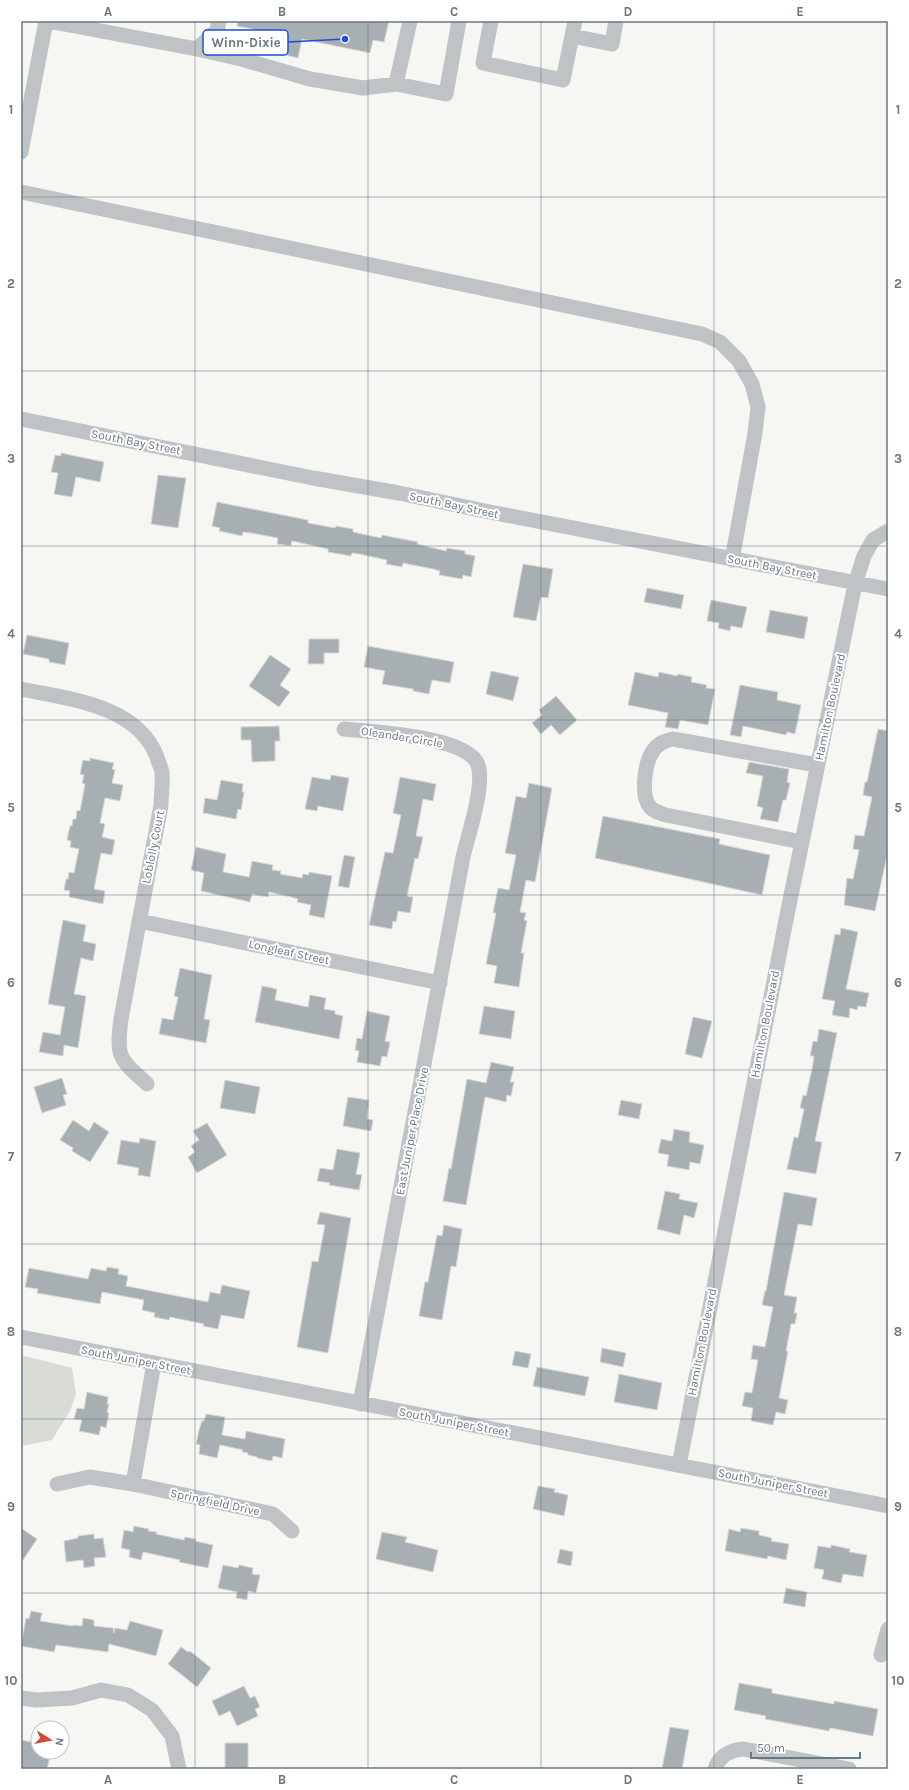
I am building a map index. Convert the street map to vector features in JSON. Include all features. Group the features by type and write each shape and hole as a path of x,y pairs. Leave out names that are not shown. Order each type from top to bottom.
{"street":[{"path":"21,152 47,21 197,49 241,59 310,80 363,88 396,84 446,94 459,21"},
{"path":"197,49 217,30 219,21"},
{"path":"396,84 410,21"},
{"path":"492,21 483,64 563,80 575,21"},
{"path":"572,36 612,44 616,21"},
{"path":"21,192 702,334 720,342 740,361 752,384 758,407 756,433 732,560"},
{"name":"South Bay Street","path":"21,419 313,478 399,493 732,560 888,589"},
{"name":"Hamilton Boulevard","path":"679,1465 802,842 855,584 864,556 873,540 888,531"},
{"name":"Loblolly Court","path":"21,690 75,700 113,712 139,729 153,747 162,770 161,805 118,1043 123,1061 147,1084"},
{"name":"Oleander Circle","path":"344,729 434,740 456,747 472,755 478,765 480,784 464,858"},
{"path":"802,842 666,815 655,811 649,807 644,789 647,764 652,752 660,743 673,739 818,765"},
{"name":"East Juniper Place Drive","path":"360,1404 464,858"},
{"name":"Longleaf Street","path":"139,922 440,983"},
{"name":"South Juniper Street","path":"21,1337 888,1506"},
{"path":"132,1484 154,1363"},
{"name":"Springfield Drive","path":"57,1484 90,1477 132,1484 273,1514 292,1531"},
{"path":"881,1655 888,1629"},
{"path":"21,1698 36,1700 72,1698 101,1690 128,1695 152,1710 172,1736 179,1769"},
{"path":"715,1769 726,1754 743,1749 848,1769"}],"shaded area":[{"path":"21,1355 72,1368 76,1394 70,1411 52,1440 21,1446"}],"building":[{"path":"238,21 389,21 384,42 373,40 370,53 302,39 298,58 273,52 277,34 237,26"},
{"path":"61,453 104,462 100,482 76,477 72,497 54,494 58,473 51,472 55,455 61,456"},
{"path":"158,475 186,478 178,528 151,524"},
{"path":"217,502 308,520 308,523 335,528 336,526 353,529 353,532 381,538 382,535 418,542 417,544 446,551 447,548 465,551 465,554 475,556 471,577 463,575 462,579 439,575 440,571 433,569 403,563 402,567 386,564 387,560 352,553 351,556 328,552 328,549 292,541 291,546 277,544 278,538 251,533 243,532 242,536 219,531 220,528 212,526"},
{"path":"523,564 553,569 548,598 541,597 536,621 513,617"},
{"path":"647,588 684,595 681,609 644,602"},
{"path":"711,600 747,607 742,628 731,626 730,631 718,628 719,623 707,621"},
{"path":"770,610 808,617 804,639 766,632"},
{"path":"27,635 69,643 65,665 49,662 49,659 23,654"},
{"path":"309,639 339,639 339,653 324,653 324,664 308,664"},
{"path":"368,646 454,662 450,683 432,680 429,694 413,691 413,689 382,684 385,671 364,667"},
{"path":"270,655 291,669 280,685 290,692 279,707 249,686"},
{"path":"491,671 519,677 513,701 486,694"},
{"path":"635,672 658,677 659,672 677,676 678,674 692,677 691,682 707,685 706,688 715,689 708,725 680,720 678,729 665,727 668,713 628,705"},
{"path":"740,685 778,692 777,700 801,705 795,734 787,732 786,735 743,726 741,737 730,735"},
{"path":"556,696 577,720 560,735 551,725 541,734 532,723 542,715 539,710"},
{"path":"279,726 280,741 275,741 275,761 252,762 251,740 241,740 241,727"},
{"path":"878,729 888,731 888,851 875,911 844,905 847,878 853,879 859,850 853,849 855,835 864,836 872,797 863,795"},
{"path":"90,758 114,763 112,769 115,770 112,783 123,785 120,801 105,798 100,823 105,824 102,837 115,840 112,855 101,853 94,889 105,891 103,904 69,897 70,891 64,890 69,872 74,873 79,849 70,847 71,841 67,840 73,819 76,819 77,810 80,811 85,784 82,783 84,775 80,774 83,760 90,761"},
{"path":"749,762 789,769 787,782 790,783 786,800 783,800 778,822 760,819 763,808 757,806 763,776 746,773"},
{"path":"331,775 349,778 343,811 318,806 317,811 305,809 312,777 330,780"},
{"path":"400,777 436,784 433,801 423,799 416,836 423,837 418,859 415,858 407,896 413,897 410,913 398,911 396,922 393,921 392,929 369,925 385,852 393,853 401,815 393,813"},
{"path":"221,780 243,784 242,792 244,792 241,810 238,809 236,819 203,813 205,798 217,800"},
{"path":"529,783 552,788 535,882 526,880 520,912 526,913 524,920 527,921 521,953 524,953 519,987 494,983 497,966 486,964 496,913 493,913 498,888 509,890 516,855 505,853 516,796 526,798"},
{"path":"603,816 720,839 719,844 770,855 762,895 595,858"},
{"path":"196,847 226,854 223,872 249,877 252,861 273,865 272,870 281,871 280,874 302,878 303,874 309,875 309,872 332,876 324,918 309,915 311,905 297,902 298,899 269,892 268,897 252,894 250,902 201,891 204,873 191,870"},
{"path":"344,855 355,857 349,888 338,886"},
{"path":"63,920 86,925 83,941 96,944 93,961 81,958 74,994 86,996 78,1048 64,1045 63,1056 39,1052 43,1032 60,1035 65,1007 48,1004"},
{"path":"841,928 858,932 846,989 869,993 866,1007 858,1006 857,1010 850,1008 849,1018 832,1015 835,1001 822,999 835,934 840,935"},
{"path":"180,968 212,975 204,1019 210,1020 206,1043 159,1034 162,1018 173,1020 178,997 174,996"},
{"path":"262,986 277,989 275,1000 308,1007 310,995 326,998 324,1009 335,1011 335,1014 343,1016 339,1039 255,1022"},
{"path":"484,1006 515,1011 511,1039 479,1034"},
{"path":"367,1011 390,1016 385,1041 390,1042 387,1057 382,1056 380,1066 357,1062 359,1051 355,1050 357,1038 362,1039"},
{"path":"693,1017 712,1021 702,1058 685,1054"},
{"path":"819,1029 837,1033 815,1141 822,1142 816,1174 787,1169 794,1137 798,1138 804,1109 800,1108 803,1095 806,1096 814,1056 810,1056 813,1041 817,1042"},
{"path":"491,1062 514,1067 510,1082 514,1082 511,1096 507,1095 506,1102 485,1097 466,1205 443,1201 449,1168 451,1169 467,1079 486,1083"},
{"path":"62,1078 67,1094 63,1095 66,1105 42,1113 34,1087"},
{"path":"225,1080 260,1087 255,1114 220,1108"},
{"path":"348,1097 369,1100 367,1119 373,1120 371,1131 343,1126"},
{"path":"621,1100 642,1104 639,1119 618,1115"},
{"path":"73,1120 89,1131 94,1122 109,1132 90,1162 72,1151 73,1148 60,1140"},
{"path":"207,1123 227,1155 197,1173 188,1157 195,1152 191,1146 199,1140 193,1131"},
{"path":"674,1129 690,1132 689,1142 704,1145 700,1164 690,1162 689,1170 667,1166 669,1155 658,1153 661,1139 672,1141"},
{"path":"140,1138 156,1141 150,1177 138,1175 139,1168 117,1164 121,1140 139,1143"},
{"path":"337,1149 360,1153 356,1174 362,1175 359,1190 329,1185 330,1183 317,1181 320,1168 333,1170"},
{"path":"665,1191 680,1194 679,1199 698,1203 694,1218 684,1215 680,1235 657,1229"},
{"path":"784,1192 817,1198 812,1226 798,1224 784,1295 797,1297 794,1313 797,1313 795,1324 791,1324 786,1351 788,1351 779,1398 788,1400 785,1414 776,1412 773,1425 751,1421 753,1408 742,1406 745,1392 752,1393 758,1360 751,1359 753,1345 765,1347 773,1307 762,1305 766,1291"},
{"path":"320,1212 351,1218 328,1353 297,1347 312,1261 318,1262 325,1225 317,1224"},
{"path":"444,1225 462,1229 456,1267 451,1266 442,1320 419,1316 425,1282 428,1282 437,1235 442,1236"},
{"path":"107,1267 119,1269 118,1274 128,1276 126,1286 208,1302 210,1292 220,1294 222,1285 250,1291 244,1319 221,1315 218,1329 203,1326 204,1324 170,1317 169,1320 154,1317 155,1313 142,1310 144,1300 102,1292 100,1304 37,1293 38,1289 25,1287 29,1268 88,1279 91,1268 106,1271"},
{"path":"602,1348 626,1353 623,1367 600,1362"},
{"path":"515,1351 531,1354 528,1368 512,1365"},
{"path":"537,1367 589,1377 585,1396 533,1386"},
{"path":"619,1374 662,1383 657,1410 614,1402"},
{"path":"87,1392 108,1397 107,1404 109,1404 107,1413 109,1413 106,1428 101,1426 99,1435 79,1431 82,1420 74,1419 77,1408 84,1409"},
{"path":"206,1414 225,1417 222,1435 245,1439 246,1431 285,1439 282,1458 273,1456 272,1461 257,1458 248,1455 248,1453 242,1452 243,1450 220,1445 217,1458 199,1454 200,1445 196,1444 202,1421 204,1421"},
{"path":"538,1486 555,1489 554,1492 568,1495 564,1516 533,1509"},
{"path":"134,1526 149,1529 148,1531 157,1532 156,1534 184,1540 185,1537 196,1539 195,1541 213,1545 208,1568 143,1552 141,1560 129,1557 130,1550 121,1548 124,1530 133,1532"},
{"path":"21,1528 37,1539 21,1563"},
{"path":"741,1528 759,1531 759,1535 772,1538 771,1541 789,1544 786,1560 768,1556 767,1559 725,1551 729,1529 740,1532"},
{"path":"382,1532 407,1537 405,1542 438,1550 433,1572 376,1559"},
{"path":"94,1534 94,1539 103,1538 106,1557 94,1558 95,1566 84,1568 83,1560 66,1562 64,1541 78,1538 78,1536"},
{"path":"831,1545 850,1549 849,1552 867,1555 863,1577 843,1574 841,1583 822,1579 824,1570 814,1568 818,1546 831,1548"},
{"path":"560,1549 573,1552 571,1566 557,1563"},
{"path":"223,1565 238,1568 239,1565 253,1568 252,1574 260,1575 256,1593 248,1591 247,1600 236,1598 237,1592 218,1588"},
{"path":"786,1588 807,1592 805,1607 783,1603"},
{"path":"31,1611 42,1613 40,1621 73,1626 82,1626 83,1618 94,1620 94,1626 113,1628 114,1633 115,1628 127,1630 130,1621 163,1630 156,1656 109,1644 108,1652 56,1645 54,1652 21,1646 26,1618 29,1619"},
{"path":"181,1647 188,1652 190,1651 211,1668 197,1687 168,1664"},
{"path":"739,1683 772,1689 772,1693 834,1704 834,1701 878,1709 873,1736 830,1728 829,1731 765,1719 766,1716 734,1710"},
{"path":"244,1686 250,1698 255,1696 260,1707 255,1709 258,1716 237,1726 230,1711 219,1716 212,1701"},
{"path":"670,1727 689,1730 682,1769 662,1769"},
{"path":"21,1740 30,1742 30,1760 49,1760 47,1769 21,1769"},
{"path":"225,1743 248,1743 248,1769 225,1769"}],"place":[{"name":"Winn-Dixie","path":"345,39"}]}
